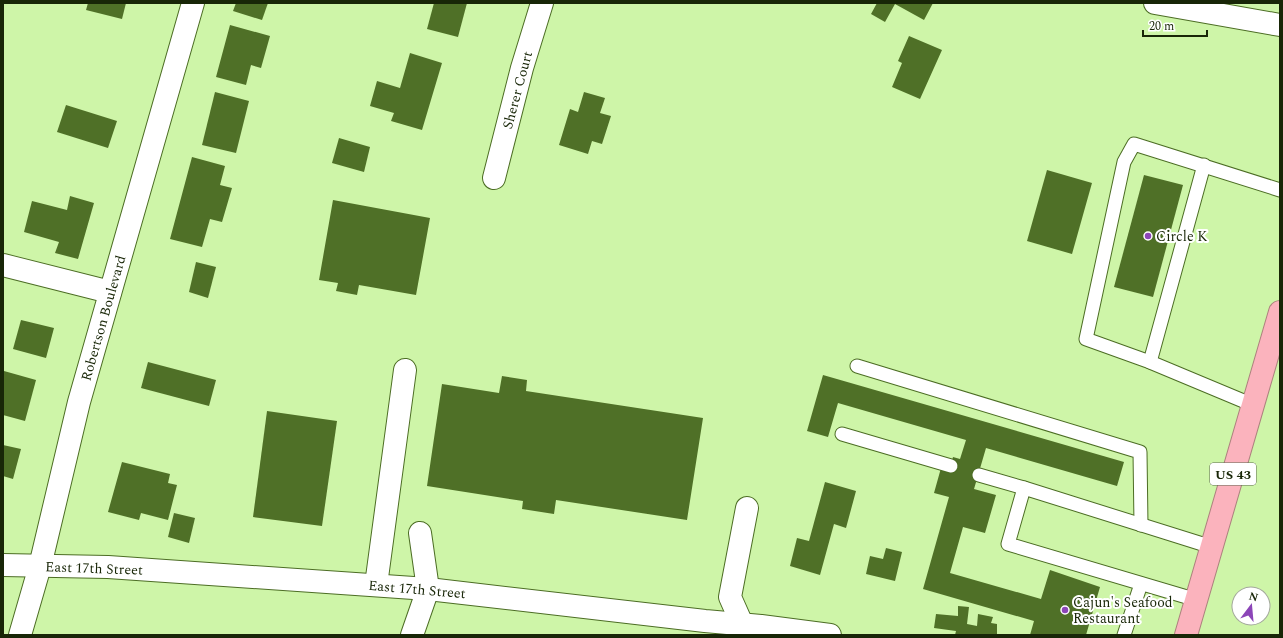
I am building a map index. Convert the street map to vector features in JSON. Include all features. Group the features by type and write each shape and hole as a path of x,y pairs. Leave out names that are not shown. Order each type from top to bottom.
{"highway":[{"name":"US 43","path":"1186,635 1280,312"}],"street":[{"name":"Robertson Boulevard","path":"20,635 40,566 79,402 193,3"},
{"name":"Sherer Court","path":"494,178 522,68 542,3"},
{"path":"1155,3 1280,25"},
{"path":"3,265 110,292"},
{"path":"376,585 405,370"},
{"path":"748,508 730,597 754,628"},
{"path":"412,635 428,589 420,533"},
{"name":"East 17th Street","path":"3,565 108,567 428,589 754,628 830,635"}],"lane":[{"path":"1253,405 1150,362 1086,339 1124,162 1134,144 1280,190"},
{"path":"1150,362 1204,165"},
{"path":"857,366 1140,452 1141,525"},
{"path":"842,434 951,466"},
{"path":"979,475 1212,547"},
{"path":"1024,488 1008,544 1196,600"},
{"path":"1124,635 1140,584"}],"building":[{"path":"88,3 126,3 122,19 86,10"},
{"path":"236,3 268,3 262,20 233,11"},
{"path":"434,3 467,3 458,37 427,29"},
{"path":"877,3 933,3 924,20 895,4 885,22 871,14"},
{"path":"230,25 270,36 261,68 251,65 246,85 216,77"},
{"path":"909,36 942,50 920,99 892,87 902,63 898,61"},
{"path":"410,53 442,63 422,130 391,121 394,113 370,106 377,81 400,88"},
{"path":"215,92 249,101 236,153 202,145"},
{"path":"584,92 605,98 600,113 611,116 602,144 592,141 588,154 559,145 570,109 578,112"},
{"path":"66,105 117,121 108,148 57,132"},
{"path":"339,138 370,147 364,172 332,163"},
{"path":"192,157 225,166 220,185 232,188 222,222 210,219 202,247 170,239"},
{"path":"1047,170 1092,183 1072,254 1027,241"},
{"name":"Circle K","path":"1144,175 1183,185 1153,297 1114,287"},
{"path":"70,196 94,203 78,259 55,253 59,242 24,232 32,201 67,210"},
{"path":"333,200 430,218 416,295 359,285 357,295 336,291 338,283 319,280"},
{"path":"196,262 216,267 208,298 189,292"},
{"path":"21,320 54,328 46,358 13,349"},
{"path":"148,362 216,380 209,406 141,388"},
{"path":"4,371 36,380 25,421 3,415"},
{"path":"823,375 1124,462 1117,486 986,448 974,489 996,495 985,533 963,527 950,573 1041,599 1050,570 1100,587 1086,635 1030,635 1034,621 923,589 949,497 934,493 941,468 949,471 953,457 960,459 966,440 838,403 828,437 807,431"},
{"path":"502,376 527,380 526,391 703,418 687,520 556,500 554,514 522,509 523,501 427,486 442,384 499,393"},
{"path":"267,411 337,421 322,526 253,517"},
{"path":"3,445 21,449 13,479 3,476"},
{"path":"122,462 170,474 168,483 177,485 168,520 141,513 139,520 108,512"},
{"path":"825,482 856,491 846,528 834,524 820,575 790,566 797,538 809,541"},
{"path":"174,513 195,518 189,543 168,537"},
{"path":"886,548 902,552 895,581 866,574 870,556 883,559"},
{"path":"958,606 969,607 967,624 977,626 978,614 993,617 991,623 997,624 997,635 955,635 956,631 934,628 936,614 958,616"}],"place":[{"name":"Circle K","path":"1148,236"},
{"name":"Cajun's Seafood Restaurant","path":"1065,610"}]}
